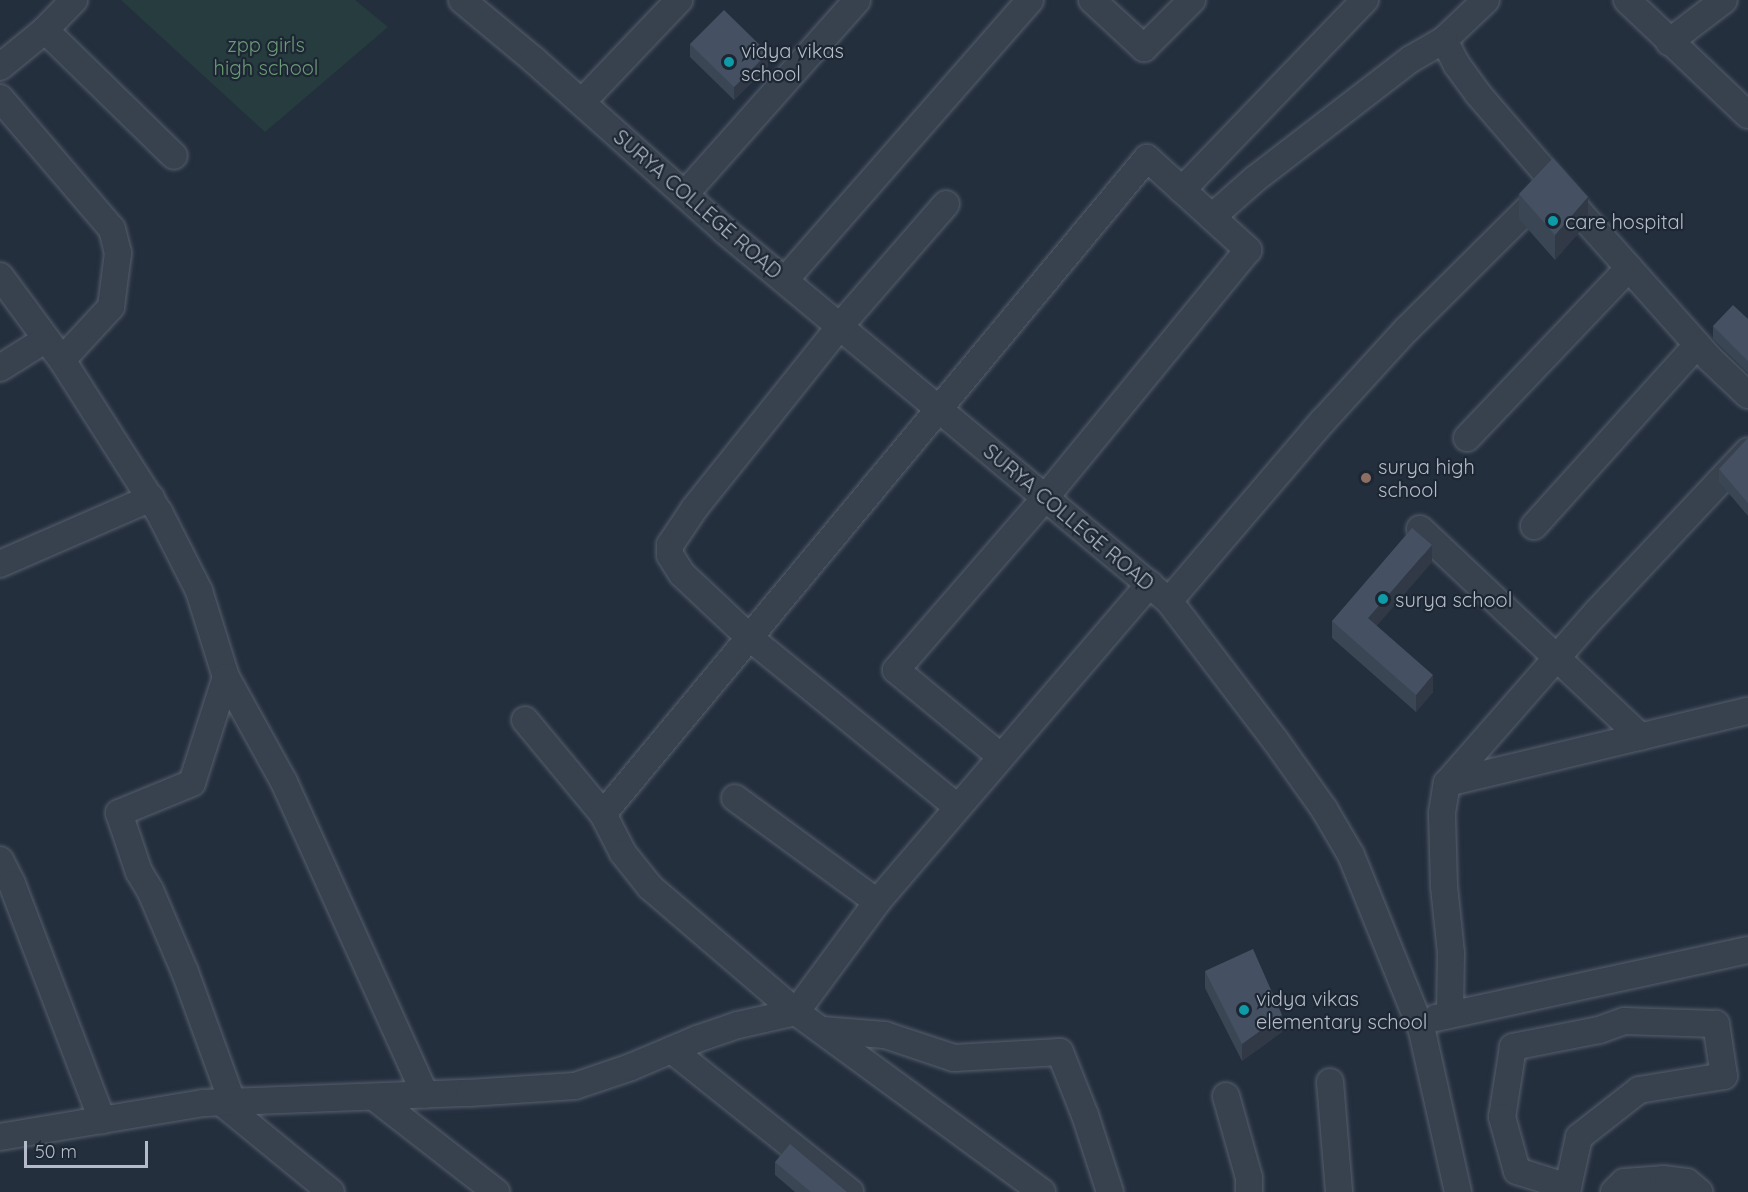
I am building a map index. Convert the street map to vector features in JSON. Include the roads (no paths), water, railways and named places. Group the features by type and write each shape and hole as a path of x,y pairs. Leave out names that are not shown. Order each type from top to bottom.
{"street":[{"path":"0,67 45,30 74,0"},
{"name":"SURYA COLLEGE ROAD","path":"462,0 785,280 1169,601 1269,731 1324,809 1351,855 1419,1023 1458,1192"},
{"path":"582,102 679,0"},
{"path":"685,194 857,0"},
{"path":"785,280 1030,0"},
{"path":"1092,0 1144,48 1192,0"},
{"path":"1182,190 1365,0"},
{"path":"1212,217 1411,59 1444,40 1486,0"},
{"path":"1627,0 1748,115"},
{"path":"1669,42 1724,0"},
{"path":"45,30 174,156"},
{"path":"1444,40 1457,65 1478,94 1553,183 1697,345 1748,395"},
{"path":"0,99 112,229 118,253 111,307 62,360"},
{"path":"603,814 1147,158 1248,250 1046,496 896,670 1000,756"},
{"path":"1169,601 1323,421 1415,321 1553,183"},
{"path":"945,204 840,326 694,509 670,545 670,555 682,574 750,638 957,807"},
{"path":"1467,438 1629,268"},
{"path":"0,276 62,360 151,498 199,591 226,677 285,782 425,1095"},
{"path":"0,368 46,339"},
{"path":"1534,526 1697,345"},
{"path":"1450,1014 1451,953 1444,886 1443,824 1447,783 1556,659 1748,451"},
{"path":"0,564 151,498"},
{"path":"1420,529 1641,737"},
{"path":"0,1137 226,1101 425,1095 575,1086 738,1025 796,1012 877,902 1150,584"},
{"path":"226,677 192,783 119,813 139,872 150,890 185,972 226,1101 331,1192"},
{"path":"1447,783 1748,711"},
{"path":"525,720 603,814 623,853 650,886 796,1012 1042,1192"},
{"path":"735,798 877,902"},
{"path":"0,861 12,884 102,1120"},
{"path":"1419,1023 1450,1014 1748,950"},
{"path":"1624,1022 1716,1024 1724,1076 1639,1090 1579,1137 1568,1190 1517,1171 1502,1118 1513,1047 1599,1030 1624,1022"},
{"path":"821,1030 885,1035 954,1058 1060,1052 1085,1115 1110,1192"},
{"path":"672,1050 850,1192"},
{"path":"1330,1082 1339,1192"},
{"path":"1226,1096 1250,1178 1249,1192"},
{"path":"374,1097 496,1192"},
{"path":"1614,1192 1624,1182 1662,1179 1687,1182 1699,1192"}],"place":[{"name":"vidya vikas school","path":"729,62"},
{"name":"care hospital","path":"1553,221"},
{"name":"surya high school","path":"1366,478"},
{"name":"surya school","path":"1383,599"},
{"name":"vidya vikas elementary school","path":"1244,1010"}],"park label":[{"name":"zpp girls high school","path":"266,56"}]}
